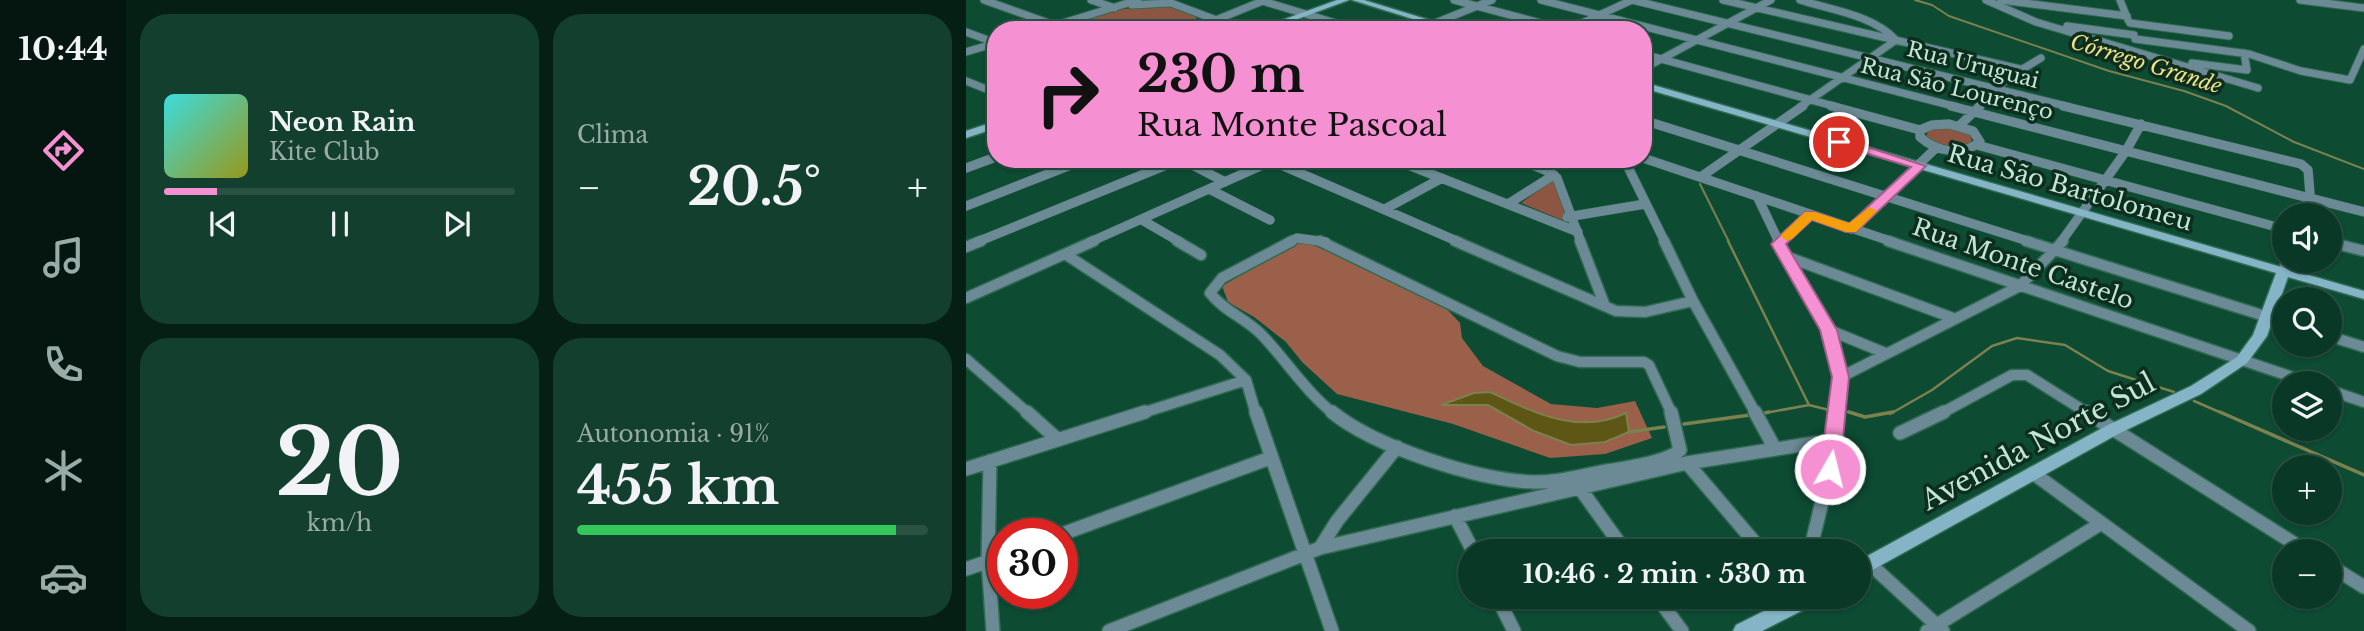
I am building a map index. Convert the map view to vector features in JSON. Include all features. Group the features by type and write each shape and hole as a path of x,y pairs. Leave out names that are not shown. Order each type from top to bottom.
{"street":[{"path":"984,0 1039,21"},
{"path":"1091,0 1116,8 1147,0"},
{"path":"1074,21 1138,0"},
{"path":"1163,0 1216,20 1263,0 1331,21"},
{"path":"1130,5 1173,4 1188,0"},
{"path":"1285,21 1345,0"},
{"path":"1356,0 1428,21"},
{"path":"1454,0 1530,21"},
{"path":"1440,21 1492,0"},
{"name":"Rua São Lourenço","path":"1541,0 1622,21"},
{"path":"1586,21 1632,0"},
{"name":"Rua Uruguai","path":"1632,0 1998,88 2305,166 2311,190 2308,198"},
{"path":"1723,0 2021,69"},
{"path":"1652,64 1771,0"},
{"path":"1800,0 1875,25 1889,32 1896,40"},
{"path":"1986,0 2036,22 2258,88"},
{"path":"2001,0 2228,36"},
{"path":"2120,0 2139,52"},
{"path":"2300,0 2364,8"},
{"path":"2036,22 2244,53 2301,71 2350,80 2364,49"},
{"name":"Rua São Lourenço","path":"1652,29 2364,212"},
{"path":"966,32 987,44"},
{"path":"1702,176 1896,40"},
{"path":"966,54 987,49"},
{"path":"2157,58 2248,69 2244,53"},
{"path":"1652,56 1920,130 1932,125 1959,126 1980,138 1977,145"},
{"path":"1959,126 1998,88 2021,69 2041,58"},
{"path":"966,80 987,89"},
{"name":"Rua São Bartolomeu","path":"1652,88 2082,214 2272,263"},
{"path":"1652,123 2272,318"},
{"path":"1841,377 2020,286 2056,250 2126,151 2141,124"},
{"path":"967,134 987,127"},
{"path":"1920,130 1923,141 1936,148 1960,150 1977,145 2272,226"},
{"path":"1851,229 1936,148"},
{"path":"966,168 987,160"},
{"name":"Rua Monte Castelo","path":"1652,161 2275,371"},
{"path":"966,206 1063,168"},
{"path":"966,247 1159,168"},
{"path":"1198,168 1225,182"},
{"path":"966,298 1256,168"},
{"path":"1292,168 1605,306 1631,314 1693,301"},
{"path":"1416,168 1578,232"},
{"path":"1537,168 1554,176 1605,306"},
{"path":"1628,168 1693,301 1774,447"},
{"path":"1508,204 1554,176"},
{"path":"1385,209 1442,178"},
{"path":"1209,189 1270,220"},
{"path":"1757,195 1785,256 1829,330 1841,377 1830,469 1813,539"},
{"path":"2306,203 2308,198"},
{"path":"1546,220 1645,204"},
{"path":"1779,244 1810,215"},
{"path":"1142,220 1201,255"},
{"path":"1297,238 1318,239 1557,356 1580,362 1644,362 1649,365 1663,395 1681,445 1678,453 1665,458 1574,477 1531,482 1489,474 1396,447 1357,430 1338,418 1255,328 1212,297 1210,293 1214,285 1282,244 1297,238"},
{"path":"2342,245 2364,251"},
{"path":"1065,254 1220,355 1246,380 1270,458 1332,631"},
{"path":"1785,256 1953,318"},
{"path":"2242,360 2260,336 2283,273"},
{"name":"Rua São Bartolomeu","path":"2304,273 2364,295"},
{"path":"1829,330 1885,353"},
{"path":"2342,341 2364,347"},
{"path":"966,359 1057,439"},
{"name":"Avenida Norte Sul","path":"1871,563 2112,430 2196,390 2242,360"},
{"path":"1900,433 2015,374 2038,380 2112,430 2287,539"},
{"path":"966,469 1246,380"},
{"path":"2342,394 2364,402"},
{"path":"1109,631 1320,548 1687,463 1774,447 1834,440"},
{"path":"1320,548 1337,521 1396,447"},
{"path":"1078,528 1270,458"},
{"path":"990,461 993,518"},
{"path":"1687,463 1752,539"},
{"path":"2033,473 2099,524 2249,631"},
{"path":"1579,487 1616,539"},
{"path":"1455,516 1467,539"},
{"path":"1871,573 1935,629 2099,524"},
{"path":"966,569 987,562"},
{"path":"2342,573 2364,587"},
{"path":"993,631 994,609"},
{"path":"1503,609 1514,631"},
{"path":"1666,609 1682,631"},
{"path":"1743,631 1784,609"}],"shaded area":[{"path":"1165,5 1197,17 1195,21 1086,21 1104,13"},
{"path":"1943,127 1970,134 1972,142 1949,146 1926,137 1928,131"},
{"path":"1553,180 1569,223 1521,203"},
{"path":"1303,240 1442,304 1460,323 1462,338 1483,366 1551,404 1597,408 1635,401 1652,438 1605,454 1550,458 1453,424 1337,394 1302,362 1286,342 1254,317 1228,302 1222,286"},
{"path":"1490,392 1539,413 1573,422 1608,420 1626,413 1629,432 1605,442 1571,445 1534,431 1488,405 1441,405 1474,393"}],"waterway":[{"name":"Córrego Grande","path":"1915,0 1932,5 1949,16 2109,71 2184,91 2226,106 2294,142 2364,169"},
{"path":"1700,184 1729,242"},
{"path":"1728,241 1809,405"},
{"path":"1890,414 1932,390 1992,346 2017,338 2065,345 2108,371 2174,392"},
{"path":"2194,401 2224,414"},
{"path":"1769,412 1765,413 1809,405"},
{"path":"1809,405 1829,410"},
{"path":"1848,412 1855,414"},
{"path":"1849,412 1865,417 1893,412"},
{"path":"2220,412 2364,475"},
{"path":"1684,424 1750,415"},
{"path":"1629,432 1664,427"}],"slow traffic":[{"path":"1787,236 1810,215 1851,229 1870,211"}],"route":[{"path":"1830,469 1841,377 1829,330 1809,300 1779,244 1810,215 1851,229 1919,166 1839,142"}]}
